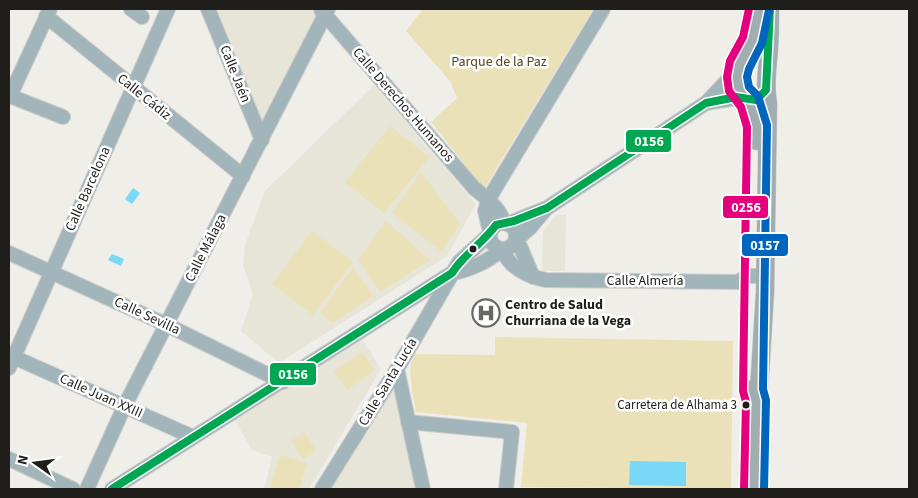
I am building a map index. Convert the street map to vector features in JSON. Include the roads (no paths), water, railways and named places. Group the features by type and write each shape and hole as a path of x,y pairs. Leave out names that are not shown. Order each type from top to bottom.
{"main road":[{"path":"756,400 753,391 757,126 755,96 759,57 758,9"},
{"path":"754,489 756,400 759,391 765,292 768,103 738,85 738,69 769,50 769,9"}],"street":[{"name":"Calle Barcelona","path":"10,360 52,273 168,9"},
{"name":"Calle Jaén","path":"208,9 262,140"},
{"path":"509,245 492,244 485,211 488,200 603,9"},
{"name":"Calle Málaga","path":"87,489 124,407 262,140 324,11"},
{"name":"Calle Derechos Humanos","path":"324,11 474,188 502,216 505,223"},
{"name":"Calle Cádiz","path":"48,13 132,88 243,176"},
{"path":"48,13 12,85 10,96 63,117"},
{"path":"112,489 452,273 459,262 496,225 547,208 706,103 738,69"},
{"path":"706,103 755,96"},
{"path":"452,273 461,272 495,256 530,228 547,208"},
{"path":"505,223 512,227 509,245"},
{"name":"Calle Almería","path":"509,245 505,258 533,278 552,280 738,282 747,276 755,276"},
{"name":"Calle Sevilla","path":"9,253 167,325 283,382"},
{"name":"Calle Santa Lucía","path":"322,489 397,369 452,273"},
{"name":"Calle Juan XXIII","path":"10,360 192,437"},
{"path":"397,369 423,489"},
{"path":"408,422 512,432 506,489"},
{"path":"9,459 73,489"},
{"path":"87,489 94,489"}],"water":[{"path":"133,188 140,193 132,204 125,199"},
{"path":"112,254 124,259 121,266 108,260"},
{"path":"630,461 686,462 686,486 629,485"}],"place":[{"name":"Centro de Salud Churriana de la Vega","path":"486,313"},
{"name":"Carretera de Alhama 3","path":"746,405"}],"park label":[{"name":"Parque de la Paz","path":"499,62"}]}
